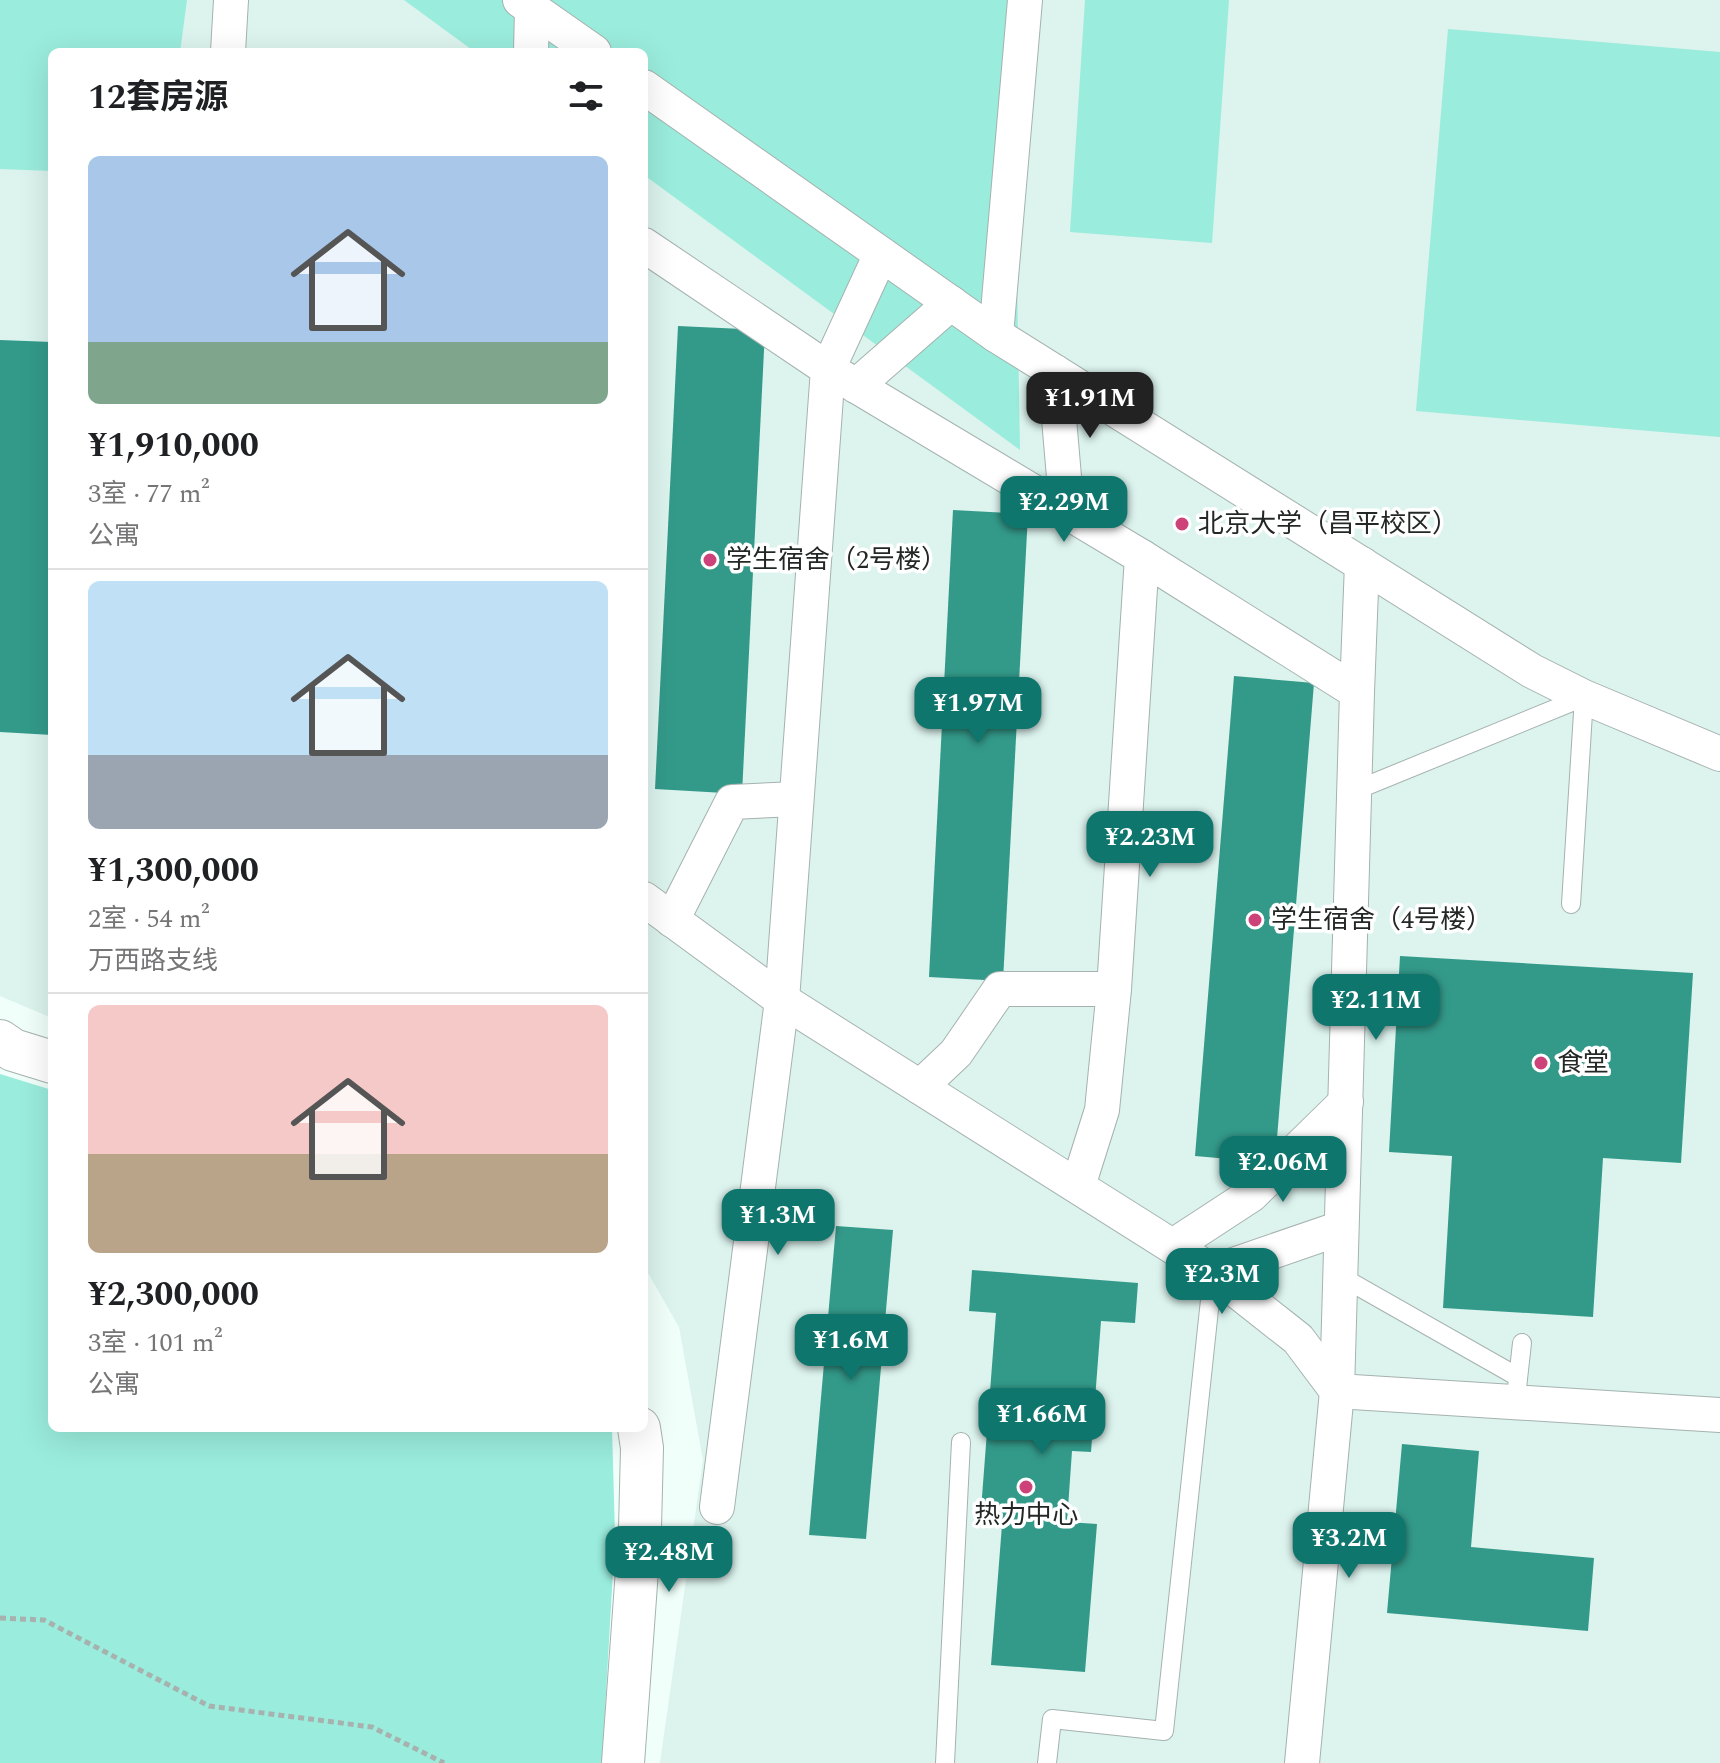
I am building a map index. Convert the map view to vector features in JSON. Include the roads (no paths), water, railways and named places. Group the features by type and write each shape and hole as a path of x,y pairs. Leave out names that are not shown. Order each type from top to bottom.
{"street":[{"path":"228,48 231,0"},
{"path":"996,335 1025,0"},
{"path":"526,4 531,48"},
{"path":"526,4 588,48"},
{"path":"648,90 996,335 1532,671 1584,697 1720,754"},
{"path":"648,248 842,378 1142,557 1357,692"},
{"path":"717,1507 782,1000 796,799 842,378 881,254"},
{"path":"842,378 951,303"},
{"path":"1055,372 1067,512"},
{"path":"1078,1186 1102,1110 1114,989 1142,557"},
{"path":"1302,1763 1337,1391 1362,564"},
{"path":"672,920 732,802 796,799"},
{"path":"648,902 782,1000 1213,1272 1298,1339 1337,1391"},
{"path":"920,1087 956,1053 1000,989 1114,989"},
{"path":"0,1041 13,1050 48,1061"},
{"path":"1173,1246 1251,1195 1346,1102"},
{"path":"1213,1272 1341,1228"},
{"path":"1337,1391 1516,1390 1720,1415"},
{"path":"623,1763 640,1529 640,1432"}],"lane":[{"path":"1354,791 1584,697 1571,904"},
{"path":"1047,1763 1052,1719 1164,1731 1213,1272"},
{"path":"1340,1276 1516,1390 1522,1343"},
{"path":"945,1763 961,1442"}],"place":[{"name":"北京大学（昌平校区）","path":"1182,524"},
{"name":"学生宿舍（2号楼）","path":"710,560"},
{"name":"学生宿舍（4号楼）","path":"1255,920"},
{"name":"食堂","path":"1541,1063"},
{"name":"热力中心","path":"1026,1487"}]}
